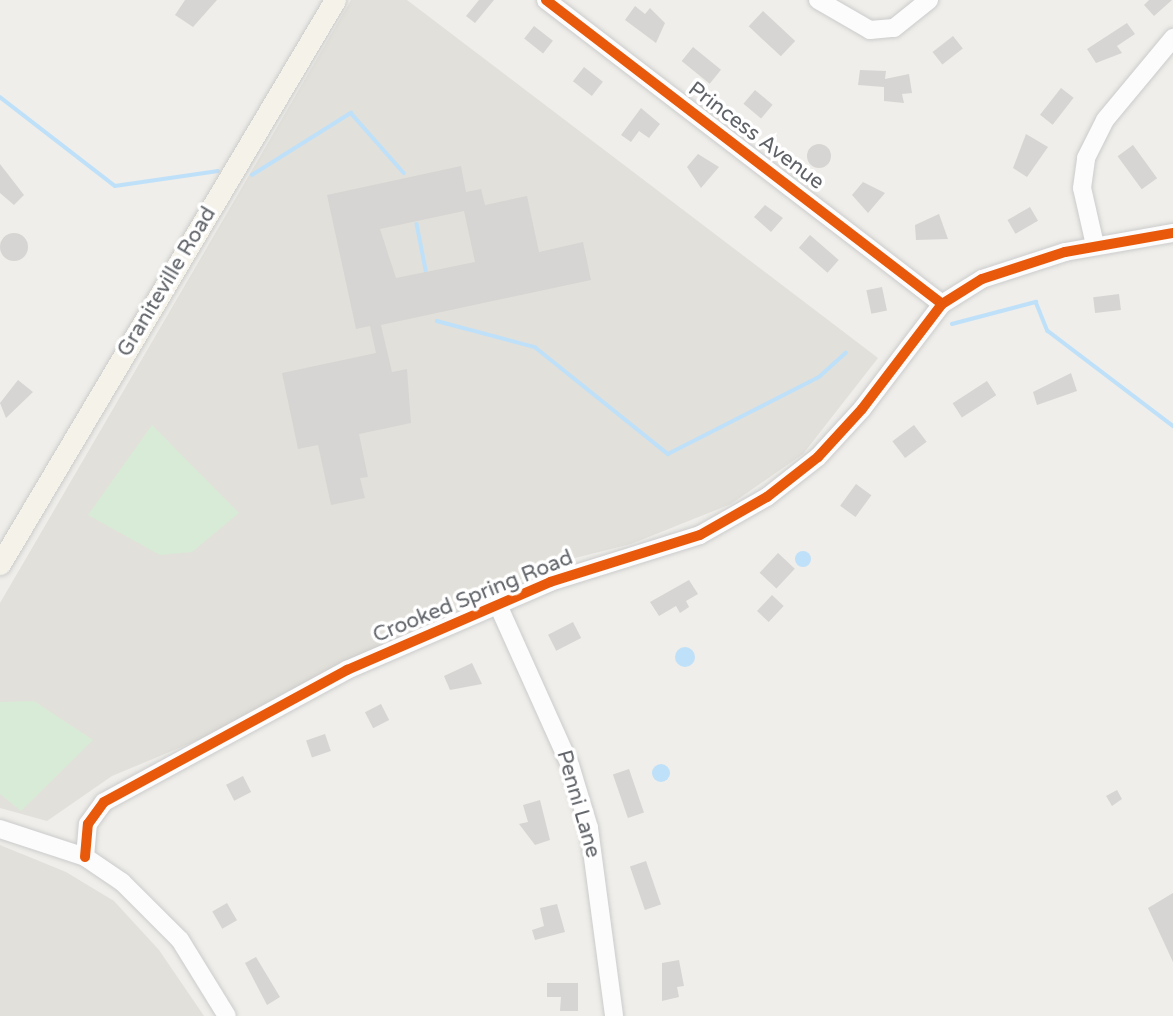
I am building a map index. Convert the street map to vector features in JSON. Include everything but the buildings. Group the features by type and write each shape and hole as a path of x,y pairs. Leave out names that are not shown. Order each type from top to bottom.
{"main road":[{"name":"Graniteville Road","path":"0,564 335,0"}],"street":[{"name":"Princess Avenue","path":"546,0 942,304"},
{"path":"817,0 870,30 903,23 929,0"},
{"path":"1096,244 1082,188 1086,158 1113,109 1173,38"},
{"name":"Crooked Spring Road","path":"85,857 88,824 122,790 347,670 498,605 690,539 767,497 818,457 862,409 942,304 982,279 1096,244 1173,233"},
{"name":"Penni Lane","path":"498,605 570,765 589,828 614,1016"},
{"path":"0,829 85,857 158,913 226,1016"}],"shaded area":[{"path":"351,0 407,0 878,358 803,454 731,504 631,544 551,564 203,738 112,776 47,821 0,808 0,603"},
{"path":"0,845 66,872 114,901 159,950 204,1016 0,1016"}],"green space":[{"path":"152,425 239,513 192,552 160,555 88,515"},
{"path":"34,701 93,740 21,811 0,794 0,702"}],"water":[{"path":"800,551 806,551 811,559 809,565 800,567 795,562 795,556"},
{"path":"685,647 692,650 695,657 692,664 685,667 678,664 675,657 678,650"},
{"path":"657,764 665,764 670,773 668,780 657,782 652,777 652,769"}],"waterway":[{"path":"0,97 115,186 218,171"},
{"path":"252,175 351,113 404,173"},
{"path":"417,224 426,270"},
{"path":"952,324 1036,302 1048,331 1173,426"},
{"path":"437,321 535,347 668,454 819,377 846,353"}],"cycle path":[{"path":"546,0 942,304"},
{"path":"85,857 88,824 104,802 347,670 550,582 700,535 767,497 818,457 862,409 942,304 982,279 1065,252 1173,233"}]}
